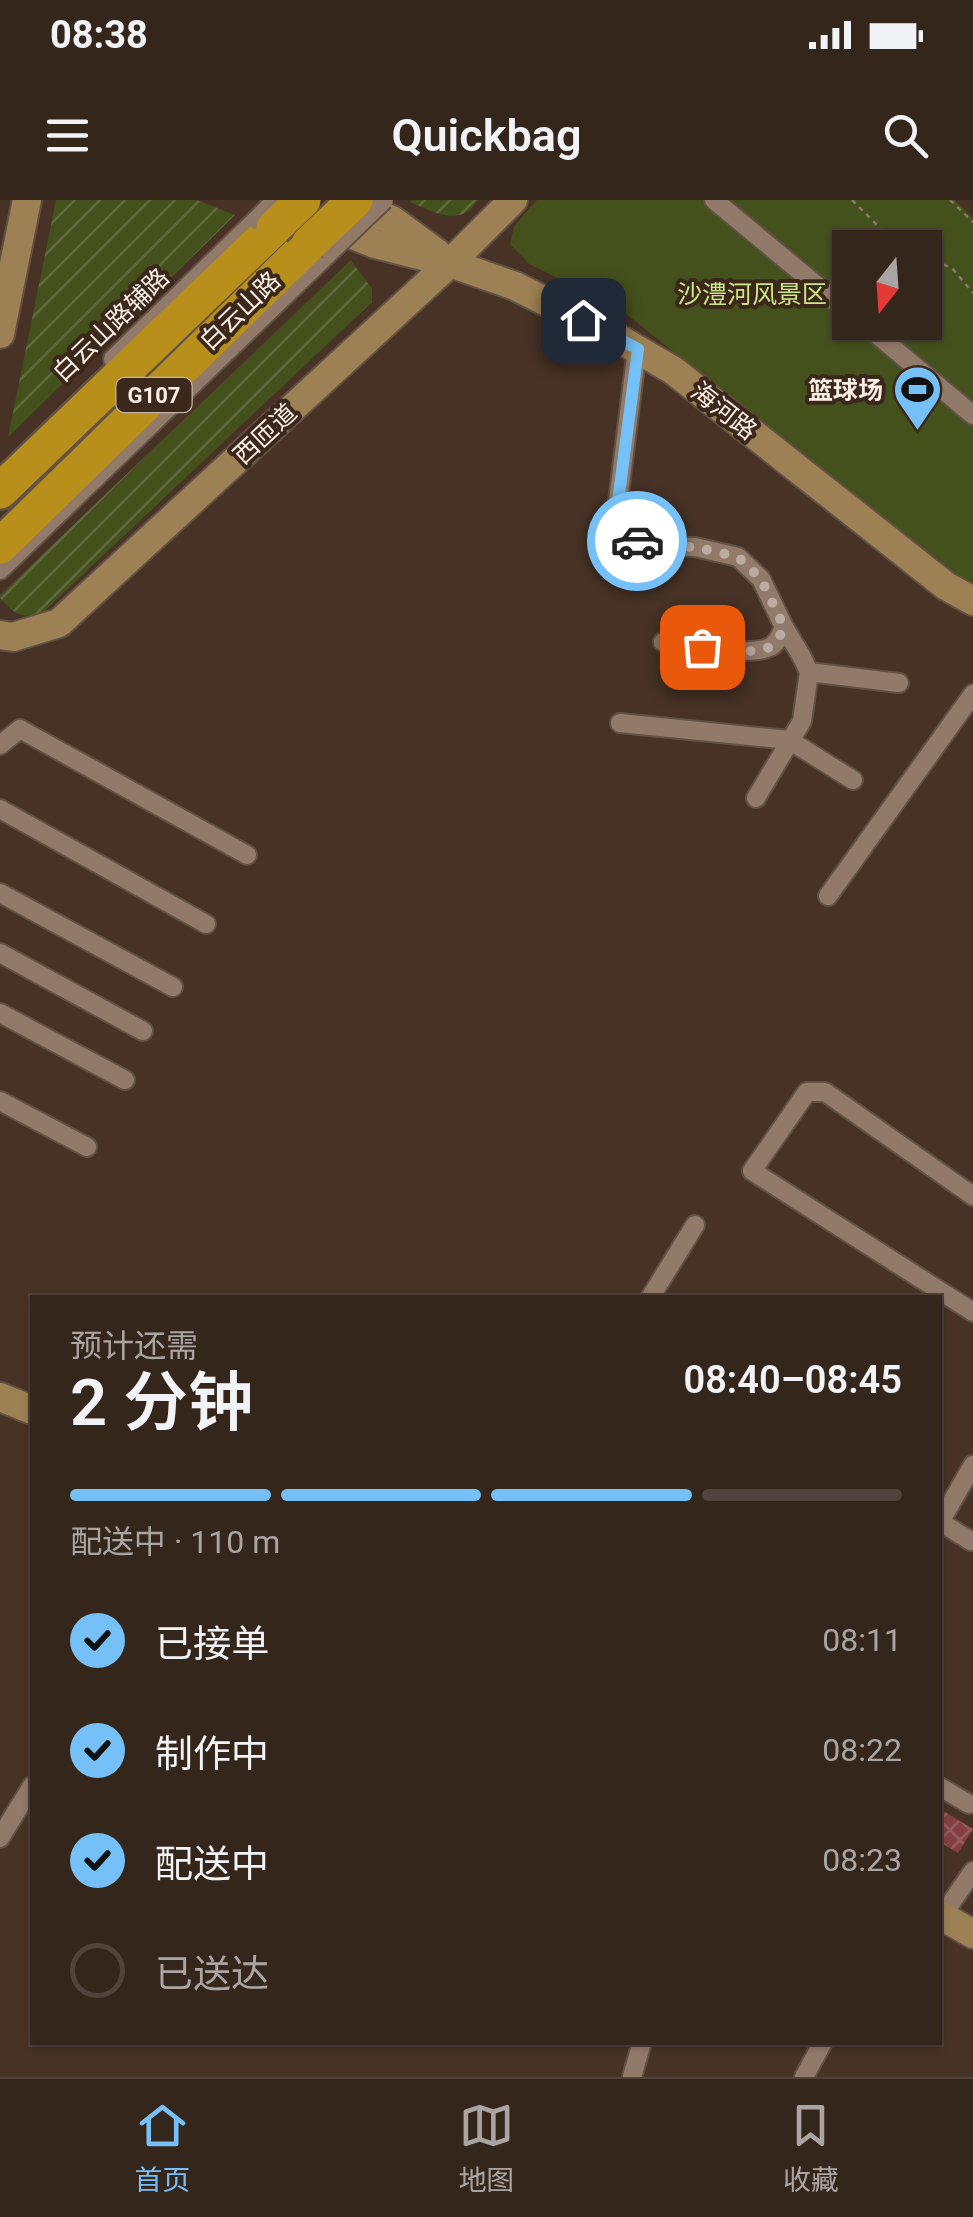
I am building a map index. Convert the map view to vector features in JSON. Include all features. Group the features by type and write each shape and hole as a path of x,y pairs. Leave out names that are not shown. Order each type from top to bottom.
{"highway":[{"name":"G107","path":"268,212 303,200"},
{"name":"G107","path":"320,248 355,200"},
{"name":"白云山路","path":"2,477 268,212"},
{"name":"白云山路","path":"0,546 320,248"}],"street":[{"path":"0,334 27,200"},
{"name":"海河路","path":"339,200 392,220 450,262"},
{"path":"0,570 320,248 384,200"},
{"name":"西匝道","path":"0,634 14,638 59,623 513,200"},
{"path":"714,200 832,298"},
{"name":"海河路","path":"268,212 450,262 516,286 638,349 674,372 946,586 973,601"},
{"path":"883,340 973,415"},
{"path":"638,349 616,517 626,533 643,546 695,547 738,557 761,579 810,672 802,720 756,798"},
{"path":"663,642 742,651 770,647 780,638 784,627"},
{"path":"810,672 899,683"},
{"path":"828,896 973,694"},
{"path":"620,723 789,740 853,780"},
{"path":"0,746 20,728 247,854"},
{"path":"0,809 206,924"},
{"path":"0,892 173,986"},
{"path":"0,953 143,1032"},
{"path":"0,1012 125,1080"},
{"path":"973,1196 825,1092 806,1092 752,1171 973,1312"},
{"path":"0,1101 86,1147"},
{"path":"652,1295 694,1225"},
{"path":"0,1400 30,1411"},
{"path":"942,1519 973,1465"},
{"path":"942,1523 971,1541"},
{"path":"942,1787 969,1804"},
{"path":"0,1838 30,1789"},
{"path":"942,1914 973,1872"},
{"path":"942,1916 973,1934"},
{"path":"632,2077 641,2045"},
{"path":"804,2077 822,2045"}],"path":[{"path":"852,200 884,230"},
{"path":"950,200 973,222"},
{"path":"942,264 952,268 973,293"}],"green space":[{"path":"56,200 197,200 235,215 8,437"},
{"path":"412,200 478,200 469,211 453,216 431,211"},
{"name":"沙澧河风景区","path":"537,200 955,200 973,218 973,584 953,576 620,309 529,264 510,244 514,226"},
{"path":"351,260 372,289 372,302 41,614 18,614 0,598 0,595"}],"building":[{"path":"942,1810 973,1829 958,1853 942,1843"}],"way so far":[{"path":"637,541 643,546 695,547 738,557 761,579 784,627 780,638 770,647 742,651 702,647"}],"place":[{"name":"篮球场","path":"918,432"}],"route":[{"path":"583,320 638,349 616,517 626,533 637,541"}]}
